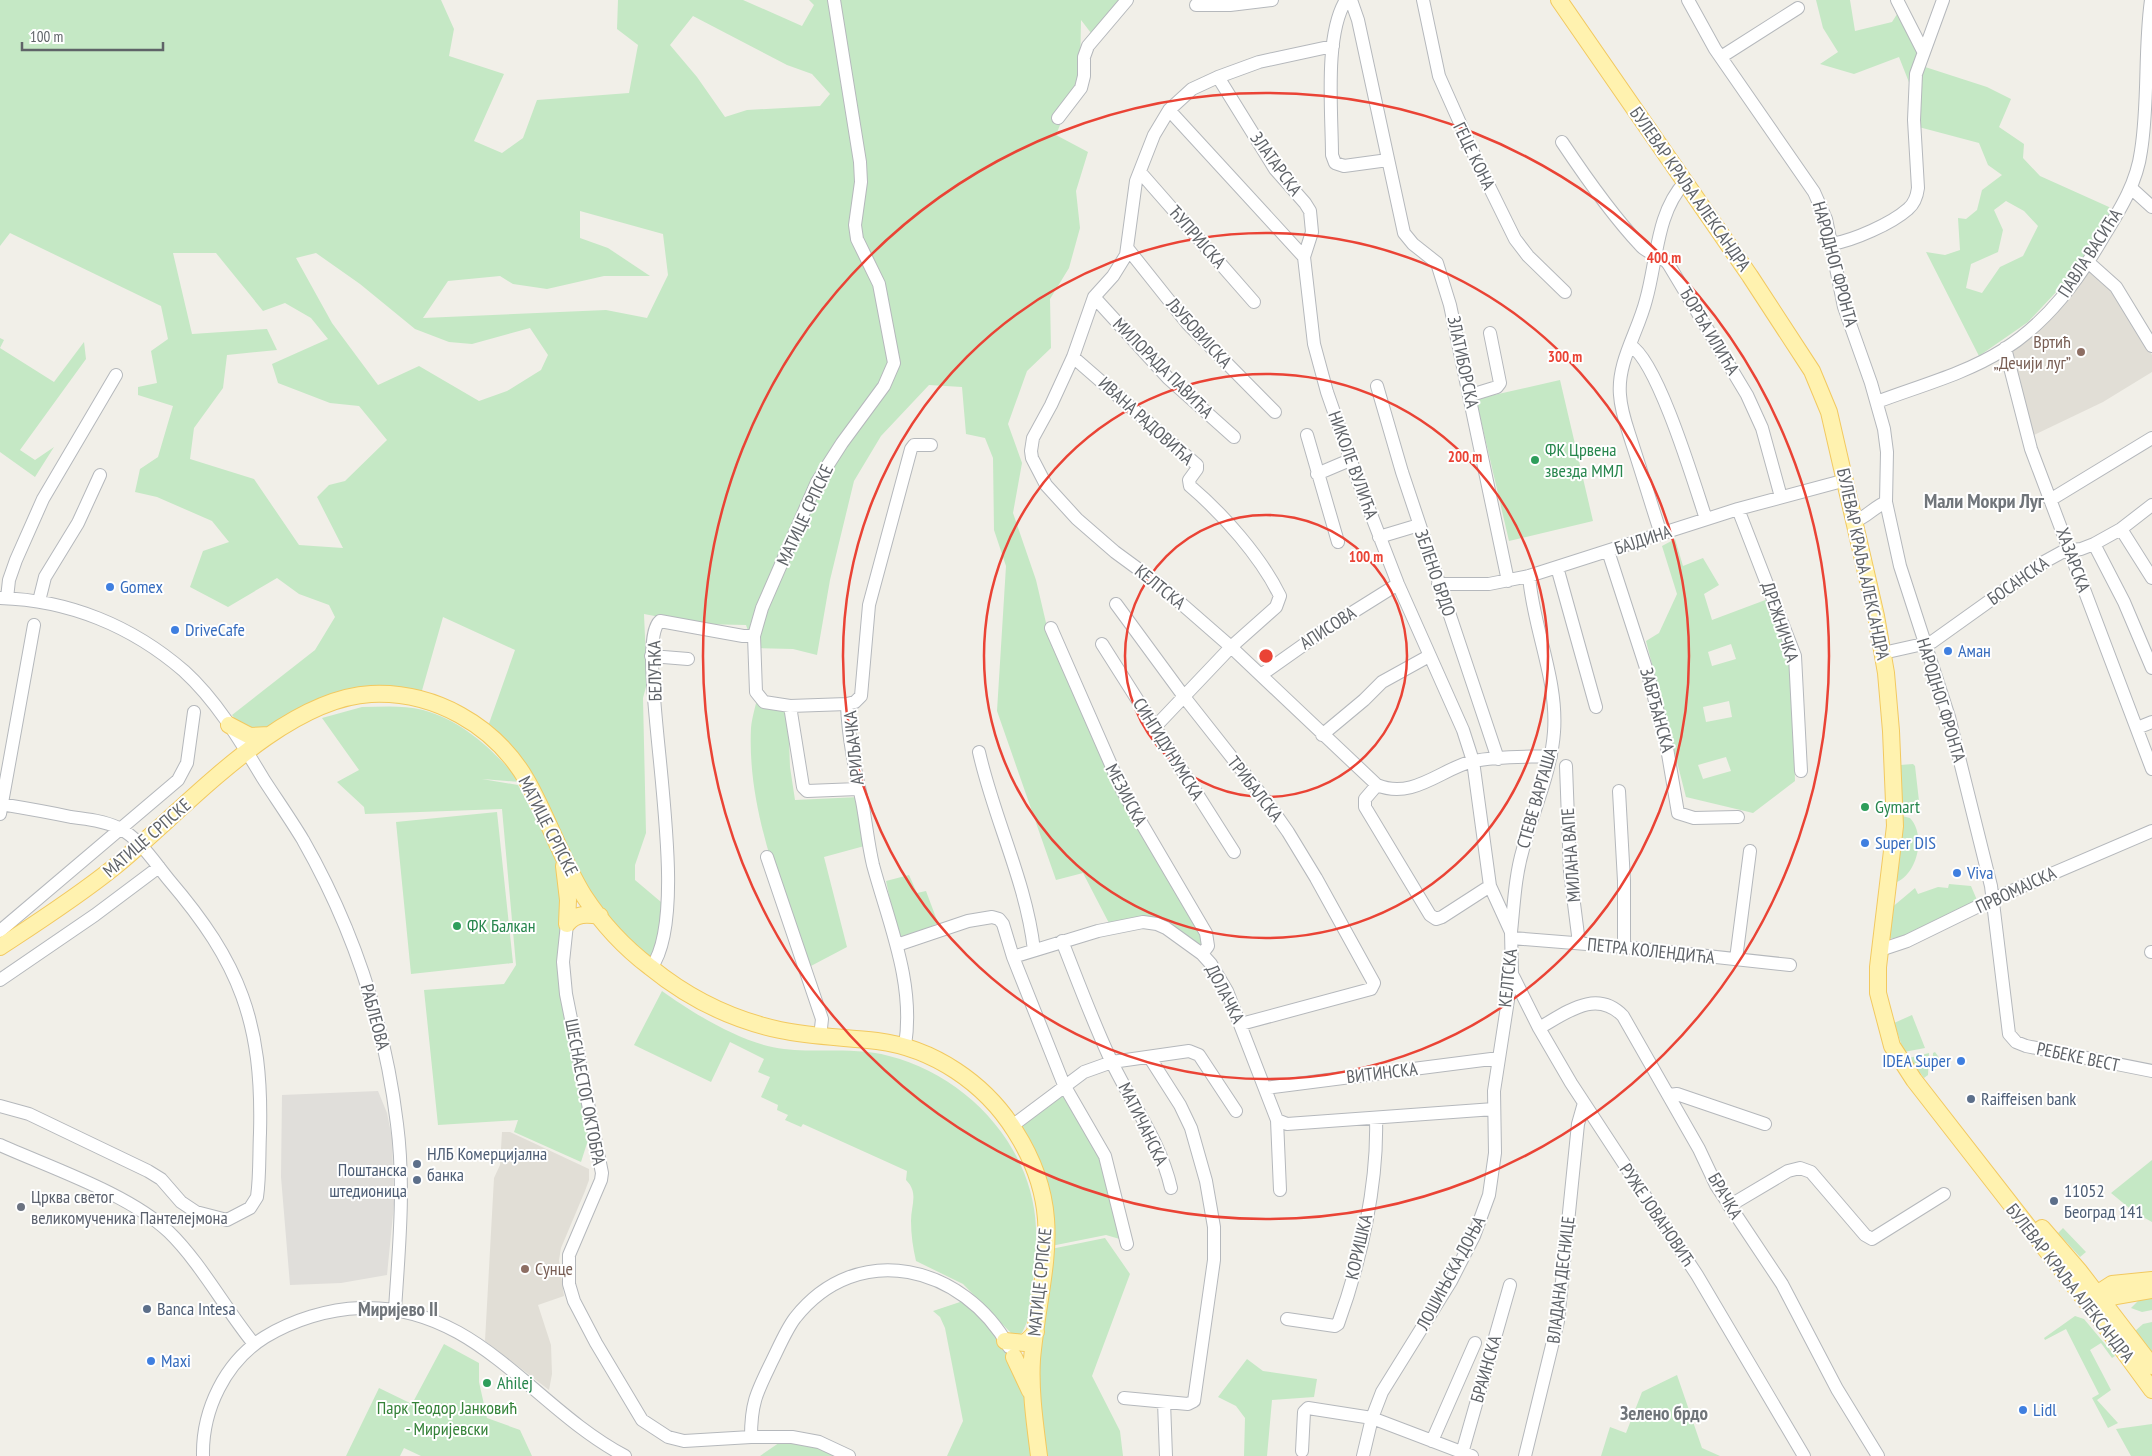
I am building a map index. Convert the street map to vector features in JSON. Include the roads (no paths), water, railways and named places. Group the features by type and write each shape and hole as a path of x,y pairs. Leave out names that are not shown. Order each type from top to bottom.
{"main road":[{"name":"БУЛЕВАР КРАЉА АЛЕКСАНДРА","path":"1559,0 1750,276 1816,377 1829,412 1846,480 1883,654 1896,808 1880,950 1878,993 1894,1049 1914,1080 1989,1175 2093,1300 2124,1330 2152,1366"},
{"name":"МАТИЦЕ СРПСКЕ","path":"0,947 84,891 140,846 269,735 321,704 357,696 406,695 437,704 462,715 486,732 519,767 544,813 564,859 585,897 618,938 651,968 689,994 731,1015 778,1030 905,1046 945,1064 974,1083 1012,1126 1034,1166 1041,1188 1046,1217 1048,1248 1032,1358 1033,1398 1039,1456"},
{"path":"229,725 250,736 269,735"},
{"path":"564,859 569,917"},
{"path":"569,917 573,901 585,897"},
{"path":"569,917 582,914 600,916"},
{"name":"БУЛЕВАР КРАЉА АЛЕКСАНДРА","path":"1989,1175 2045,1231 2080,1272 2093,1300 2152,1390"},
{"path":"2080,1272 2093,1279 2112,1284 2149,1287"},
{"path":"2093,1300 2112,1284"},
{"path":"2093,1300 2149,1287"},
{"path":"2124,1330 2122,1316 2124,1307 2135,1296 2149,1287"},
{"path":"1005,1341 1025,1343 1036,1332"},
{"path":"1014,1357 1033,1398"}],"street":[{"name":"МАТИЦЕ СРПСКЕ","path":"754,636 762,608 817,482 854,426 884,386 892,370 894,356 879,284 857,239 855,224 861,182 860,162 834,0"},
{"path":"1058,118 1081,88 1084,76 1084,57 1088,46 1127,0"},
{"path":"1196,5 1230,6 1272,0"},
{"path":"1346,0 1340,15 1333,46 1333,159 1335,163 1344,166 1388,160"},
{"name":"ЗЛАТИБОРСКА","path":"1351,0 1358,20 1404,233 1412,244 1434,260 1440,267 1471,395 1508,581"},
{"name":"ГЕЦЕ КОНА","path":"1423,0 1439,76 1476,160 1515,239 1528,256 1565,292"},
{"name":"НАРОДНОГ ФРОНТА","path":"1688,0 1721,57 1814,192 1826,219 1844,307 1877,402 1887,452 1886,502 1900,566 1948,716 1993,899 2009,1034"},
{"path":"1897,0 1923,51"},
{"path":"1832,244 1852,239 1894,218 1908,209 1916,196 1918,188 1914,83 1923,51 1943,0"},
{"name":"ПАВЛА ВАСИЋА","path":"1877,402 1959,371 2005,348 2057,304 2088,262 2131,188 2147,154 2151,0"},
{"path":"1721,57 1798,8"},
{"path":"1094,297 1119,268 1128,249 1134,192 1154,135 1168,110 1192,89 1218,77 1266,60 1333,46"},
{"name":"ЗЛАТАРСКА","path":"1218,77 1275,169 1310,211 1313,223 1312,232 1304,257"},
{"path":"1168,110 1304,257"},
{"name":"ЂОРЂА ИЛИЋА","path":"1562,142 1618,220 1642,247 1667,262 1747,395 1762,428 1781,497"},
{"name":"ЋУПРИЈСКА","path":"1140,172 1254,302"},
{"path":"1661,534 1621,409 1620,374 1646,301 1654,255 1673,200 1686,182"},
{"path":"2131,188 2152,208"},
{"name":"ЉУБОВИЈСКА","path":"1128,249 1187,323 1275,412"},
{"name":"НИКОЛЕ ВУЛИЋА","path":"1304,257 1314,344 1350,460 1398,584 1455,710 1473,762 1490,886"},
{"path":"2088,262 2116,287 2152,346"},
{"name":"КЕЛТСКА","path":"1094,297 1073,357 1031,444 1032,458 1040,476 1064,506 1092,532 1160,585 1231,647 1322,735 1378,785"},
{"name":"МИЛОРАДА ПАВИЋА","path":"1094,297 1168,378 1234,437"},
{"path":"1471,395 1497,387 1500,383 1490,333"},
{"path":"1631,346 1641,355 1668,409 1706,519"},
{"name":"ХАЗАРСКА","path":"2005,348 2031,449 2152,769"},
{"name":"ИВАНА РАДОВИЋА","path":"1073,357 1197,465 1197,469 1189,480 1190,486 1210,502 1240,536 1279,593 1281,599 1278,605 1231,647"},
{"path":"3,598 16,560 42,499 116,374"},
{"name":"ЗЕЛЕНО БРДО","path":"1377,386 1438,584 1498,759"},
{"path":"1307,435 1338,542"},
{"path":"2050,500 2152,438"},
{"name":"АРИЉАЧКА","path":"905,1046 907,1000 896,945 873,863 858,789 847,704 855,702 861,696 869,605 911,449 914,445 931,445"},
{"path":"1317,474 1350,460"},
{"path":"39,602 45,577 74,529 100,475"},
{"name":"БАЈДИНА","path":"1438,584 1489,584 1529,576 1738,509 1846,480"},
{"path":"1855,521 1867,516 1876,507 1886,502"},
{"name":"БОСАНСКА","path":"1883,654 1925,644 1946,632 2044,562 2070,550 2094,544 2121,529 2152,505"},
{"name":"ДРЕЖНИЧКА","path":"1738,509 1795,656 1801,771"},
{"path":"1379,537 1419,525"},
{"path":"2121,529 2152,578"},
{"path":"2094,544 2124,602 2152,668"},
{"name":"ЗАБРЂАНСКА","path":"1608,551 1644,662 1666,742 1678,813 1694,818 1738,817"},
{"path":"1557,567 1596,706"},
{"name":"СТЕВЕ ВАРГАША","path":"1512,935 1519,866 1551,756 1554,732 1554,698 1529,576"},
{"name":"АПИСОВА","path":"1261,675 1326,629 1398,584"},
{"name":"РАБЛЕОВА","path":"3,598 39,602 96,617 143,640 186,673 229,725 303,841 326,886 355,951 378,1020 395,1105 399,1148 400,1243 394,1309"},
{"name":"ТРИБАЛСКА","path":"1116,604 1185,698 1267,802 1288,832 1374,980 1374,986 1371,989 1241,1024"},
{"name":"БЕЛУЋКА","path":"651,968 663,939 668,894 664,787 651,656 656,625 660,621 743,636 754,636"},
{"path":"0,1106 29,1114 155,1175 181,1202 196,1212 226,1220 250,1208 257,1197 259,1184 260,1104 257,1054 244,997 233,970 215,940 195,911 159,868 140,846 121,829 99,822 0,807 34,626"},
{"name":"МЕЗИЈСКА","path":"1050,628 1122,790 1206,932 1208,946 1202,954"},
{"path":"754,636 756,692 764,702 790,706 847,704"},
{"name":"СИНГИДУНУМСКА","path":"1102,644 1234,852"},
{"path":"1154,728 1185,698 1231,647"},
{"path":"651,656 688,659"},
{"path":"1322,735 1382,682 1429,656"},
{"path":"790,706 803,787 807,791 858,789"},
{"name":"МАТИЦЕ СРПСКЕ","path":"0,931 172,786 184,772 194,712"},
{"path":"2137,728 2152,722"},
{"path":"979,752 987,784 1027,906 1034,950"},
{"path":"1490,886 1439,919 1430,915 1365,807 1365,799 1378,785 1391,789 1414,787 1473,762 1551,756"},
{"name":"МИЛАНА ВАПЕ","path":"1566,766 1570,872 1579,943"},
{"path":"1619,791 1624,881 1624,947"},
{"name":"ПРВОМАЈСКА","path":"1880,950 1907,941 1993,899 2152,831"},
{"path":"1736,959 1750,851"},
{"path":"767,857 822,1019 820,1036"},
{"path":"0,980 88,920 159,868"},
{"name":"КЕЛТСКА","path":"1490,886 1512,935 1512,974 1498,1058"},
{"name":"ШЕСНАЕСТОГ ОКТОБРА","path":"569,917 563,962 566,994 602,1173 601,1180 569,1255 568,1276 574,1301 636,1412 652,1428 668,1437 684,1441 751,1437 801,1439 819,1442 849,1456"},
{"path":"896,945 968,921 992,917 999,919 1003,924 1013,957 1064,1085 1105,1156 1127,1244"},
{"name":"ДОЛАЧКА","path":"1013,957 1111,927 1149,922 1174,932 1202,954 1222,979 1277,1120 1280,1190"},
{"name":"ПЕТРА КОЛЕНДИЋА","path":"1512,935 1790,965"},
{"name":"МАТИЧАНСКА","path":"1062,941 1112,1062 1146,1123 1163,1161 1171,1188"},
{"name":"РУЖЕ ЈОВАНОВИЋ","path":"1512,974 1539,1028 1584,1103 1697,1275 1804,1456"},
{"name":"БРАЧКА","path":"1539,1028 1585,1003 1607,1004 1623,1016 1730,1206 1782,1284 1837,1389 1878,1456"},
{"name":"РЕБЕКЕ ВЕСТ","path":"2009,1034 2016,1042 2026,1046 2152,1071"},
{"name":"МАТИЧАНСКА","path":"1012,1126 1064,1085 1084,1072 1112,1062 1189,1051 1199,1055 1236,1111"},
{"path":"1124,1398 1188,1404 1195,1399 1215,1245 1210,1201 1191,1128 1180,1105 1150,1058"},
{"name":"ВИТИНСКА","path":"1265,1088 1498,1058"},
{"name":"ЛОШИЊСКА ДОЊА","path":"1363,1456 1372,1418 1382,1392 1440,1302 1481,1220 1494,1164 1494,1109 1498,1058"},
{"path":"1669,1095 1677,1094 1765,1124"},
{"name":"ВЛАДАНА ДЕСНИЦЕ","path":"1525,1456 1558,1321 1578,1124 1584,1103"},
{"path":"1277,1120 1287,1124 1494,1109"},
{"name":"КОРИШКА","path":"1287,1319 1335,1326 1338,1324 1358,1255 1369,1201 1376,1151 1376,1118"},
{"path":"0,1145 126,1202 153,1220 176,1239 254,1344"},
{"path":"1730,1206 1788,1171 1800,1168 1811,1172 1865,1235 1872,1239 1944,1194"},
{"path":"751,1437 754,1400 795,1318 825,1290 846,1279 887,1270 909,1272 942,1281 972,1301 1005,1341 1016,1360 1026,1362 1032,1358 1005,1341"},
{"name":"БРАИНСКА","path":"1467,1454 1510,1285"},
{"path":"203,1456 206,1420 216,1393 229,1372 254,1344 287,1326 318,1315 356,1308 394,1309 435,1320 467,1336 590,1433 625,1456"},
{"path":"1432,1441 1475,1343"},
{"path":"1164,1402 1166,1456"},
{"path":"1302,1451 1305,1409 1372,1418 1467,1454"}],"place":[{"name":"Вртић „Дечији луг”","path":"2081,352"},
{"name":"ФК Црвена звезда ММЛ","path":"1535,460"},
{"name":"Gomex","path":"110,587"},
{"name":"DriveCafe","path":"175,630"},
{"name":"Аман","path":"1948,651"},
{"name":"Gymart","path":"1865,807"},
{"name":"Super DIS","path":"1865,843"},
{"name":"Viva","path":"1957,873"},
{"name":"ФК Балкан","path":"457,926"},
{"name":"IDEA Super","path":"1961,1061"},
{"name":"Raiffeisen bank","path":"1971,1099"},
{"name":"НЛБ Комерцијална банка","path":"417,1164"},
{"name":"Поштанска штедионица","path":"417,1180"},
{"name":"11052 Београд 141","path":"2054,1201"},
{"name":"Црква светог великомученика Пантелејмона","path":"21,1207"},
{"name":"Сунце","path":"525,1269"},
{"name":"Banca Intesa","path":"147,1309"},
{"name":"Maxi","path":"151,1361"},
{"name":"Ahilej","path":"487,1383"},
{"name":"Lidl","path":"2023,1410"}],"district":[{"name":"Мали Мокри Луг","path":"1984,501"},
{"name":"Миријево II","path":"398,1309"},
{"name":"Зелено брдо","path":"1664,1413"}],"park label":[{"name":"Парк Теодор Јанковић - Миријевски","path":"447,1418"}]}
